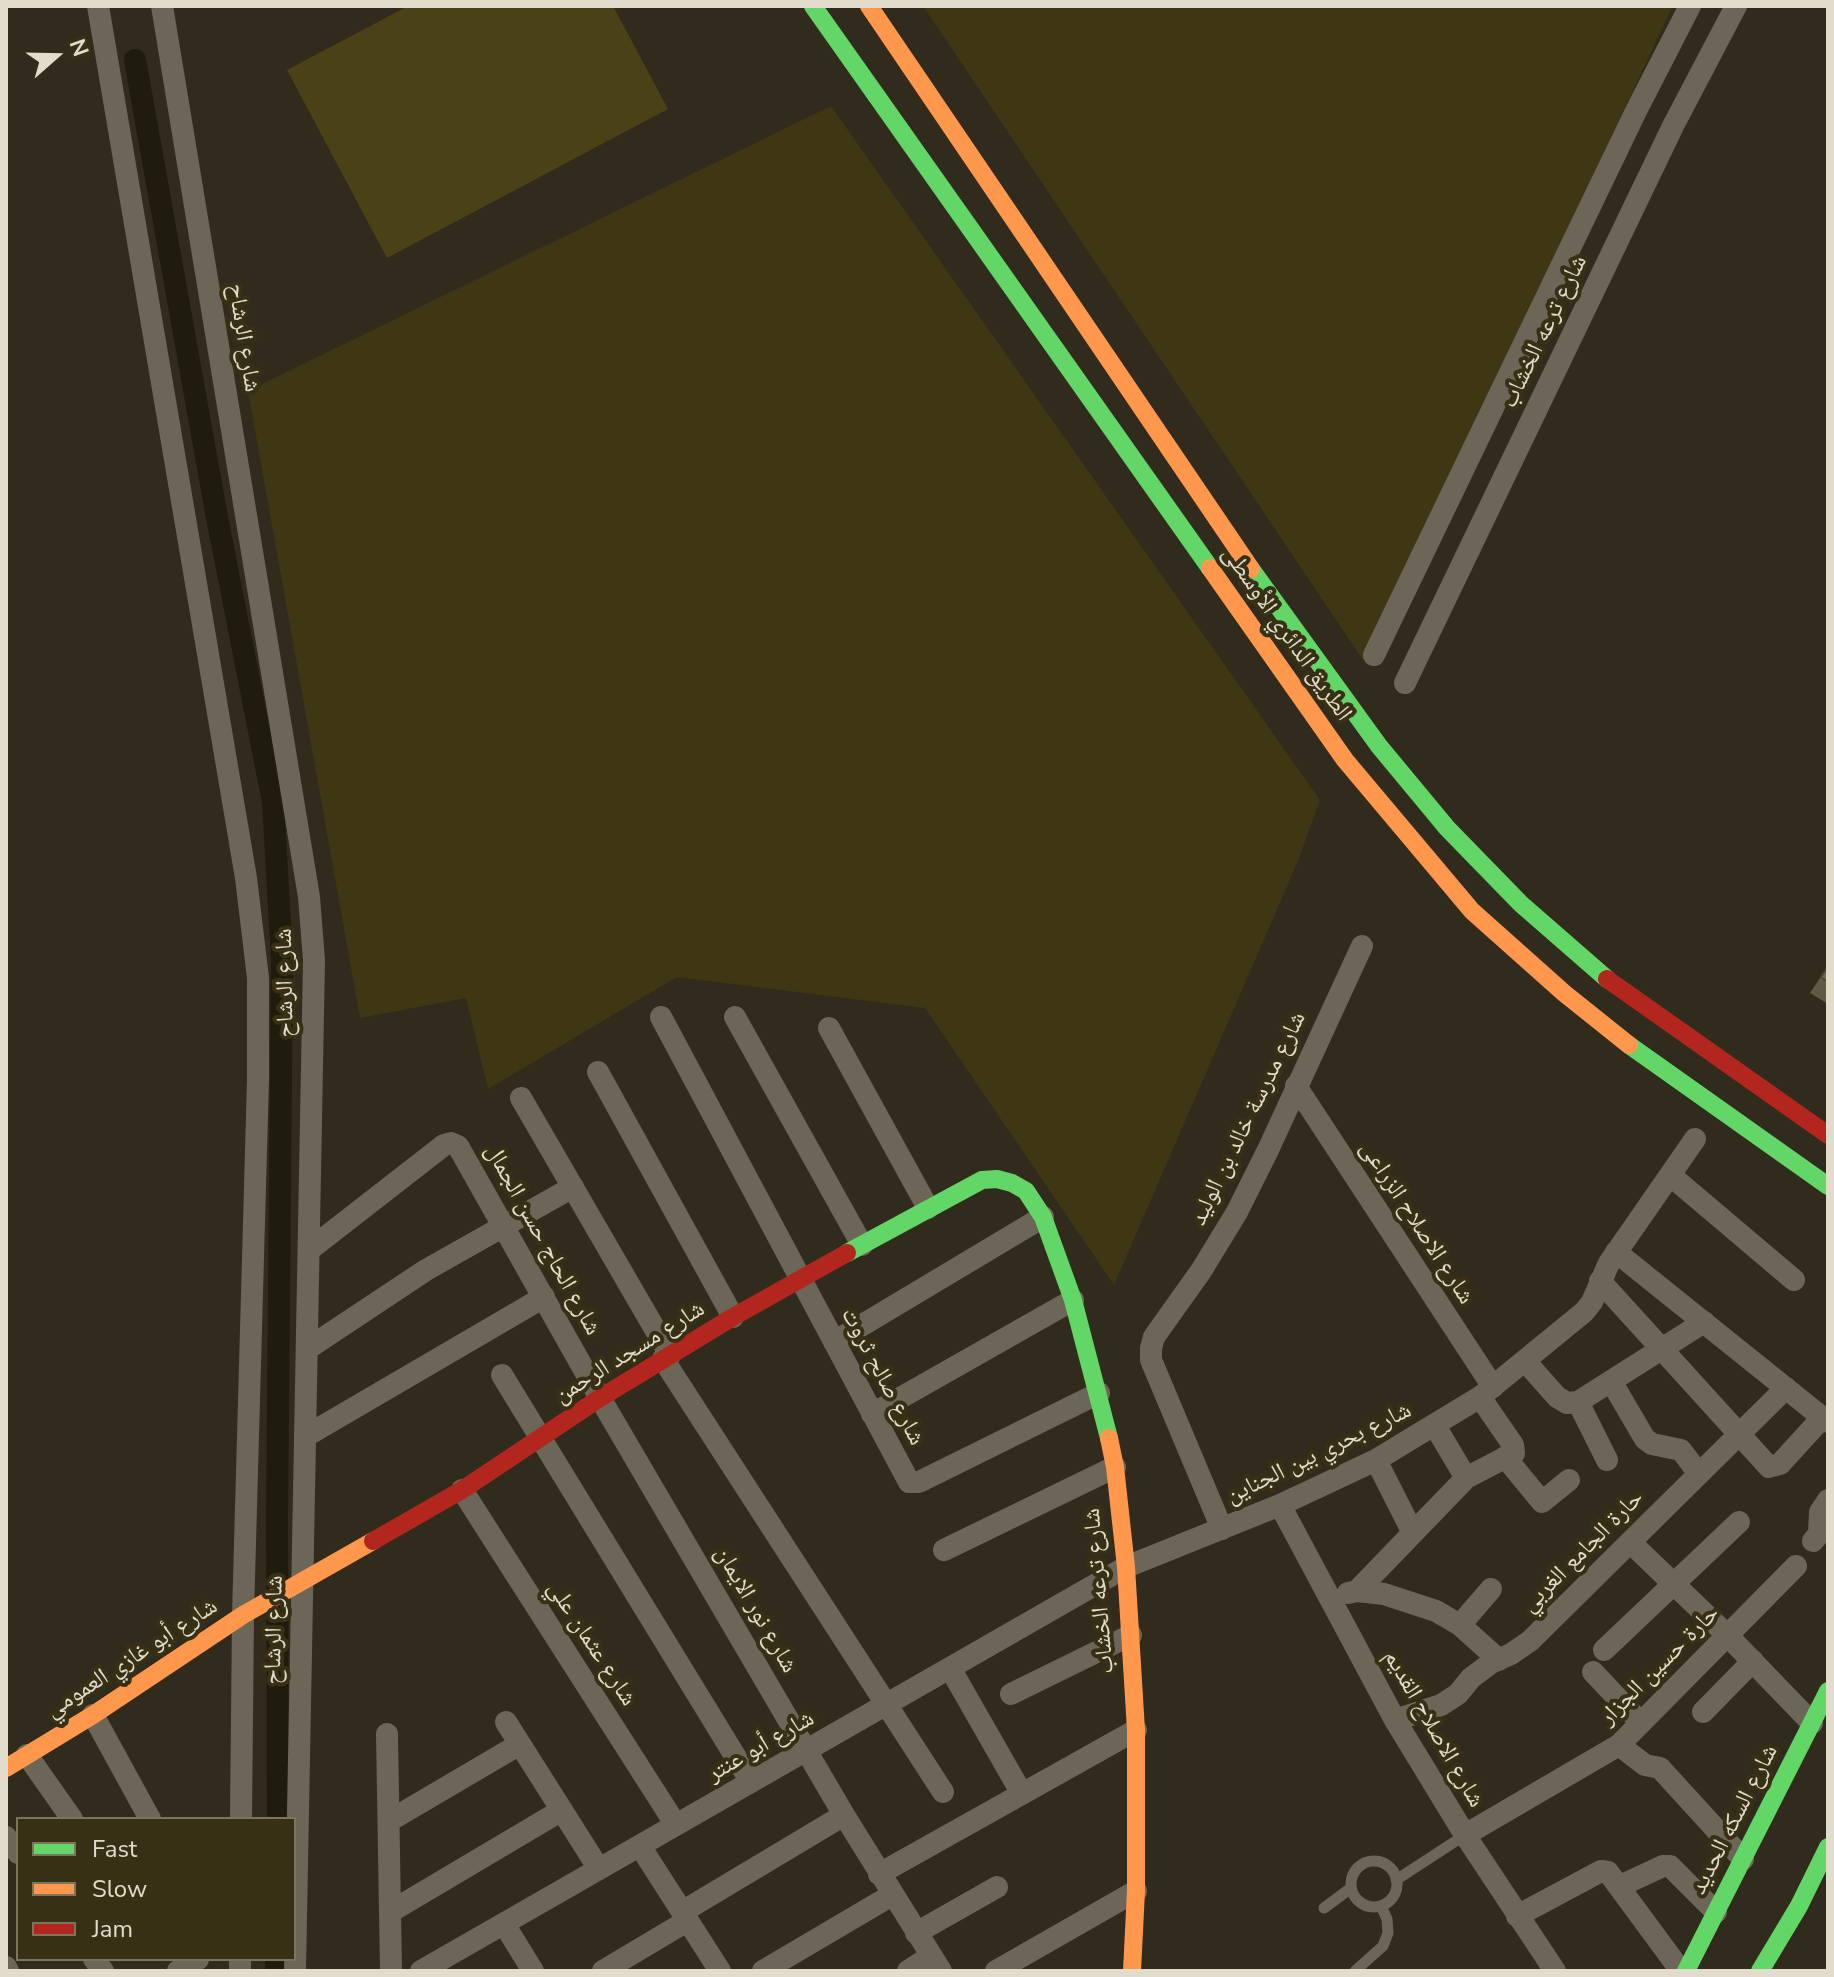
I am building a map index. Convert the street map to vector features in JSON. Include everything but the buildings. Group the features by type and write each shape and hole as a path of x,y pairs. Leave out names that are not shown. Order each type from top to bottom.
{"main road":[{"path":"791,6 1334,770 1409,861 1532,986 1651,1080 1828,1206"},
{"name":"الطريق الدائري الأوسطى","path":"813,6 1345,760 1472,911 1564,993 1646,1059 1828,1186"},
{"name":"الطريق الدائري الأوسطى","path":"869,6 1266,591 1379,746 1438,818 1521,904 1601,974 1828,1135"},
{"path":"883,6 1018,212 1382,727 1458,818 1547,905 1652,995 1828,1123"},
{"path":"1055,376 1107,337"},
{"path":"1505,960 1547,905"},
{"name":"شارع مسجد الرحمن","path":"243,1615 462,1490 600,1398 733,1317 982,1180 997,1179 1026,1191 1043,1217"},
{"name":"شارع ترعه الخشاب","path":"1043,1217 1073,1300 1099,1393 1115,1467 1126,1567 1136,1730 1136,1891 1132,1965"},
{"name":"شارع أبو غازي العمومي","path":"6,1768 93,1715 243,1615"},
{"name":"شارع السكه الحديد","path":"1684,1971 1828,1691"},
{"path":"1760,1971 1799,1906 1828,1847"}],"street":[{"name":"شارع الرشاح","path":"98,6 246,878 258,978 241,1817"},
{"name":"شارع الرشاح","path":"162,6 309,897 314,960 296,1916"},
{"name":"شارع ترعه الخشاب","path":"1374,655 1636,111 1690,6"},
{"name":"شارع ترعه الخشاب","path":"1405,683 1673,126 1736,6"},
{"name":"شارع مدرسة خالد بن الوليد","path":"1222,1529 1151,1360 1151,1348 1154,1337 1201,1271 1237,1212 1362,946"},
{"name":"شارع صالح ثروت","path":"661,1017 909,1482 916,1483 1099,1393"},
{"path":"735,1017 862,1245"},
{"path":"829,1028 928,1208"},
{"path":"598,1072 733,1317"},
{"name":"شارع الاصلاح الزراعى","path":"1296,1086 1486,1392 1514,1447 1514,1453 1505,1457"},
{"path":"521,1098 667,1357 943,1792"},
{"name":"شارع بحري بين الجناين","path":"1126,1567 1280,1505 1376,1460 1486,1392 1584,1312 1616,1252 1695,1139"},
{"name":"شارع الحاج حسن الجمال","path":"309,1250 447,1144 455,1144 461,1149 600,1398"},
{"path":"1670,1175 1794,1280"},
{"path":"307,1349 426,1270 573,1187"},
{"path":"834,1342 1043,1217"},
{"path":"1600,1281 1769,1467 1780,1464 1825,1420 1616,1252"},
{"path":"306,1436 544,1297"},
{"path":"872,1414 1073,1300"},
{"path":"1525,1361 1557,1397 1567,1403 1578,1402 1704,1322"},
{"path":"502,1375 751,1782"},
{"path":"1611,1381 1645,1439 1652,1444 1681,1450 1699,1474"},
{"name":"حارة الجامع الغربي","path":"1395,1720 1441,1705 1458,1694 1471,1678 1530,1641 1786,1388"},
{"name":"شارع نور الايمان","path":"600,1398 879,1874 936,1964"},
{"path":"1578,1402 1607,1460"},
{"path":"1435,1426 1466,1478"},
{"path":"1357,1591 1466,1478 1505,1457 1541,1502 1546,1502 1569,1480"},
{"path":"1376,1460 1413,1533"},
{"path":"944,1550 1115,1467"},
{"name":"شارع عثمان علي","path":"462,1490 676,1825"},
{"path":"1813,1541 1821,1528 1820,1512 1828,1500"},
{"name":"شارع الاصلاح القديم","path":"1280,1505 1395,1720 1465,1835 1555,1971"},
{"path":"1604,1650 1739,1522"},
{"path":"1630,1542 1727,1635 1812,1723"},
{"name":"حارة حسين الجزار","path":"1465,1835 1619,1745 1796,1566"},
{"name":"شارع أبو عنتر","path":"421,1971 1126,1567"},
{"path":"1460,1625 1491,1589"},
{"path":"1327,1596 1357,1591 1411,1601 1460,1625 1499,1660"},
{"path":"1011,1694 1131,1635"},
{"path":"1703,1712 1753,1661"},
{"path":"950,1668 1022,1794"},
{"path":"1593,1672 1641,1723"},
{"path":"93,1715 149,1817"},
{"path":"506,1722 599,1869"},
{"path":"879,1874 1136,1730"},
{"path":"387,1734 391,1971"},
{"path":"389,1821 520,1744"},
{"path":"1619,1745 1645,1765 1660,1768 1743,1859"},
{"path":"27,1755 71,1817"},
{"path":"390,1912 562,1810"},
{"path":"603,1971 844,1815"},
{"path":"640,1846 720,1971"},
{"path":"1620,1886 1663,1866 1670,1866 1716,1912"},
{"path":"1517,1916 1601,1871 1611,1874 1684,1971"},
{"path":"916,1933 997,1887"},
{"path":"996,1971 1136,1891"},
{"path":"763,1971 892,1895"},
{"path":"504,1924 533,1971"},
{"path":"908,1971 936,1964"},
{"path":"1112,1971 1132,1965"}],"lane":[{"path":"1396,1880 1465,1835"},
{"path":"1374,1861 1388,1866 1396,1880 1394,1896 1381,1906 1366,1906 1359,1902 1351,1888 1351,1880 1359,1866 1374,1861"},
{"path":"1324,1908 1351,1888"},
{"path":"1355,1971 1383,1946 1388,1933 1387,1919 1381,1906"}],"shaded area":[{"path":"408,6 613,6 668,109 387,258 287,70"},
{"path":"923,6 1673,6 1363,660"},
{"path":"831,106 1320,800 1298,861 1114,1285 925,1008 677,977 488,1089 466,998 360,1018 248,391"}],"waterway":[{"path":"135,60 216,512 273,802 282,960 278,1817"},
{"path":"276,1961 276,1971"}],"traffic: fast":[{"path":"813,6 1210,568"},
{"path":"1251,569 1379,746 1447,828 1521,904 1607,979"},
{"path":"1629,1045 1828,1186"},
{"path":"847,1253 982,1180 997,1179 1026,1191 1043,1217 1073,1300 1109,1438"},
{"path":"1686,1971 1828,1691"},
{"path":"1760,1971 1799,1906 1828,1847"}],"traffic: slow":[{"path":"869,6 1251,569"},
{"path":"1210,568 1345,760 1472,911 1564,993 1629,1045"},
{"path":"1109,1438 1126,1567 1136,1730 1136,1891 1132,1971"},
{"path":"6,1768 93,1715 243,1615 373,1541"}],"traffic: jam":[{"path":"1607,979 1828,1135"},
{"path":"373,1541 462,1490 600,1398 733,1317 847,1253"}]}
